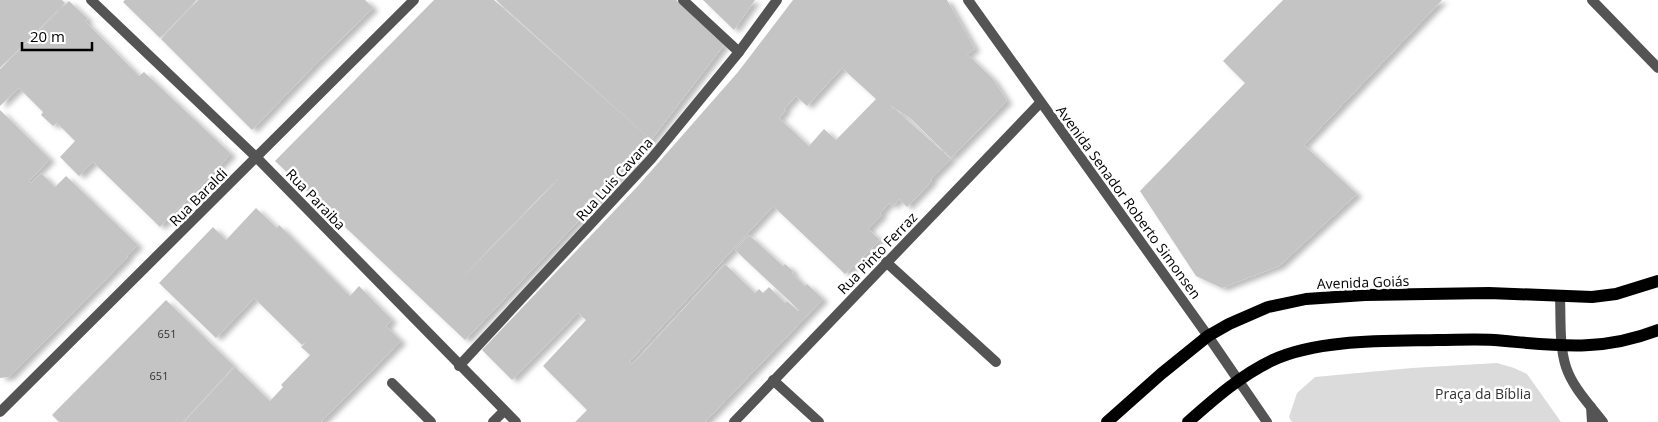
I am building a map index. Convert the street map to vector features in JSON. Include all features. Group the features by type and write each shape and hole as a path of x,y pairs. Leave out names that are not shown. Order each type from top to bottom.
{"main road":[{"name":"Avenida Goiás","path":"1107,422 1161,374 1208,336 1229,324 1268,307 1306,299 1365,295 1489,293 1592,297 1616,294 1658,281"},
{"path":"1188,422 1238,380 1258,368 1291,353 1341,344 1400,340 1491,340 1562,346 1594,346 1623,341 1658,330"}],"street":[{"name":"Rua Paraiba","path":"91,0 257,158 516,422"},
{"name":"Rua Baraldi","path":"0,412 414,0"},
{"path":"683,0 739,52"},
{"name":"Rua Luis Cavana","path":"459,366 652,158 739,52 777,0"},
{"name":"Avenida Senador Roberto Simonsen","path":"968,0 1208,336 1267,422"},
{"path":"1592,0 1658,68"},
{"name":"Rua Pinto Ferraz","path":"734,422 1040,103"},
{"path":"886,262 996,362"},
{"path":"1560,297 1562,346 1566,368 1577,388 1603,422"},
{"path":"773,380 819,422"},
{"path":"392,383 431,422"},
{"path":"1591,407 1592,422"},
{"path":"493,422 504,411"}],"green space":[{"name":"Praça da Bíblia","path":"1497,363 1527,374 1561,422 1292,422 1289,417 1297,393 1315,377 1412,368"}],"building":[{"path":"0,0 62,0 65,3 0,68"},
{"path":"125,0 197,0 160,38 123,2"},
{"path":"198,0 365,0 373,8 252,130 161,39"},
{"path":"434,0 494,0 651,140 589,210 465,340 275,161","holes":["557,179 558,180 457,283"]},
{"path":"496,0 676,0 724,45 651,140"},
{"path":"703,0 755,0 734,30"},
{"path":"793,0 947,0 975,49 967,54 993,79 1007,101 951,158 910,118 890,105 893,108 889,111 894,108 951,159 907,207 899,199 893,206 889,203 880,213 882,215 868,229 880,240 845,274 773,206 629,362 632,364 642,354 725,264 755,293 759,289 763,293 769,287 785,303 787,301 799,310 735,250 749,235 783,266 785,264 793,271 792,273 805,286 807,284 823,299 705,422 575,422 587,410 543,366 586,320 578,313 512,380 482,350 637,187 738,72","holes":["842,68 876,99 836,140 824,129 809,146 779,118 786,110 784,109 796,96 807,106"]},
{"path":"1283,0 1442,0 1304,145 1357,194 1279,266 1222,288 1196,276 1140,191 1245,83 1223,61"},
{"path":"69,1 88,19 85,21 139,76 144,72 231,154 160,227 93,162 79,176 60,157 75,141 57,123 53,126 41,115 43,112 19,88 0,106 0,69"},
{"path":"0,110 50,159 29,181 31,183 41,173 55,187 66,176 138,245 9,377 0,378"},
{"path":"256,208 277,228 279,225 350,296 359,286 392,320 386,326 401,341 321,422 184,422 235,367 270,401 283,387 281,385 310,355 301,347 307,341 302,345 254,298 216,338 159,283 213,227 226,240"},
{"path":"166,300 234,366 183,422 59,422 52,415"}]}
